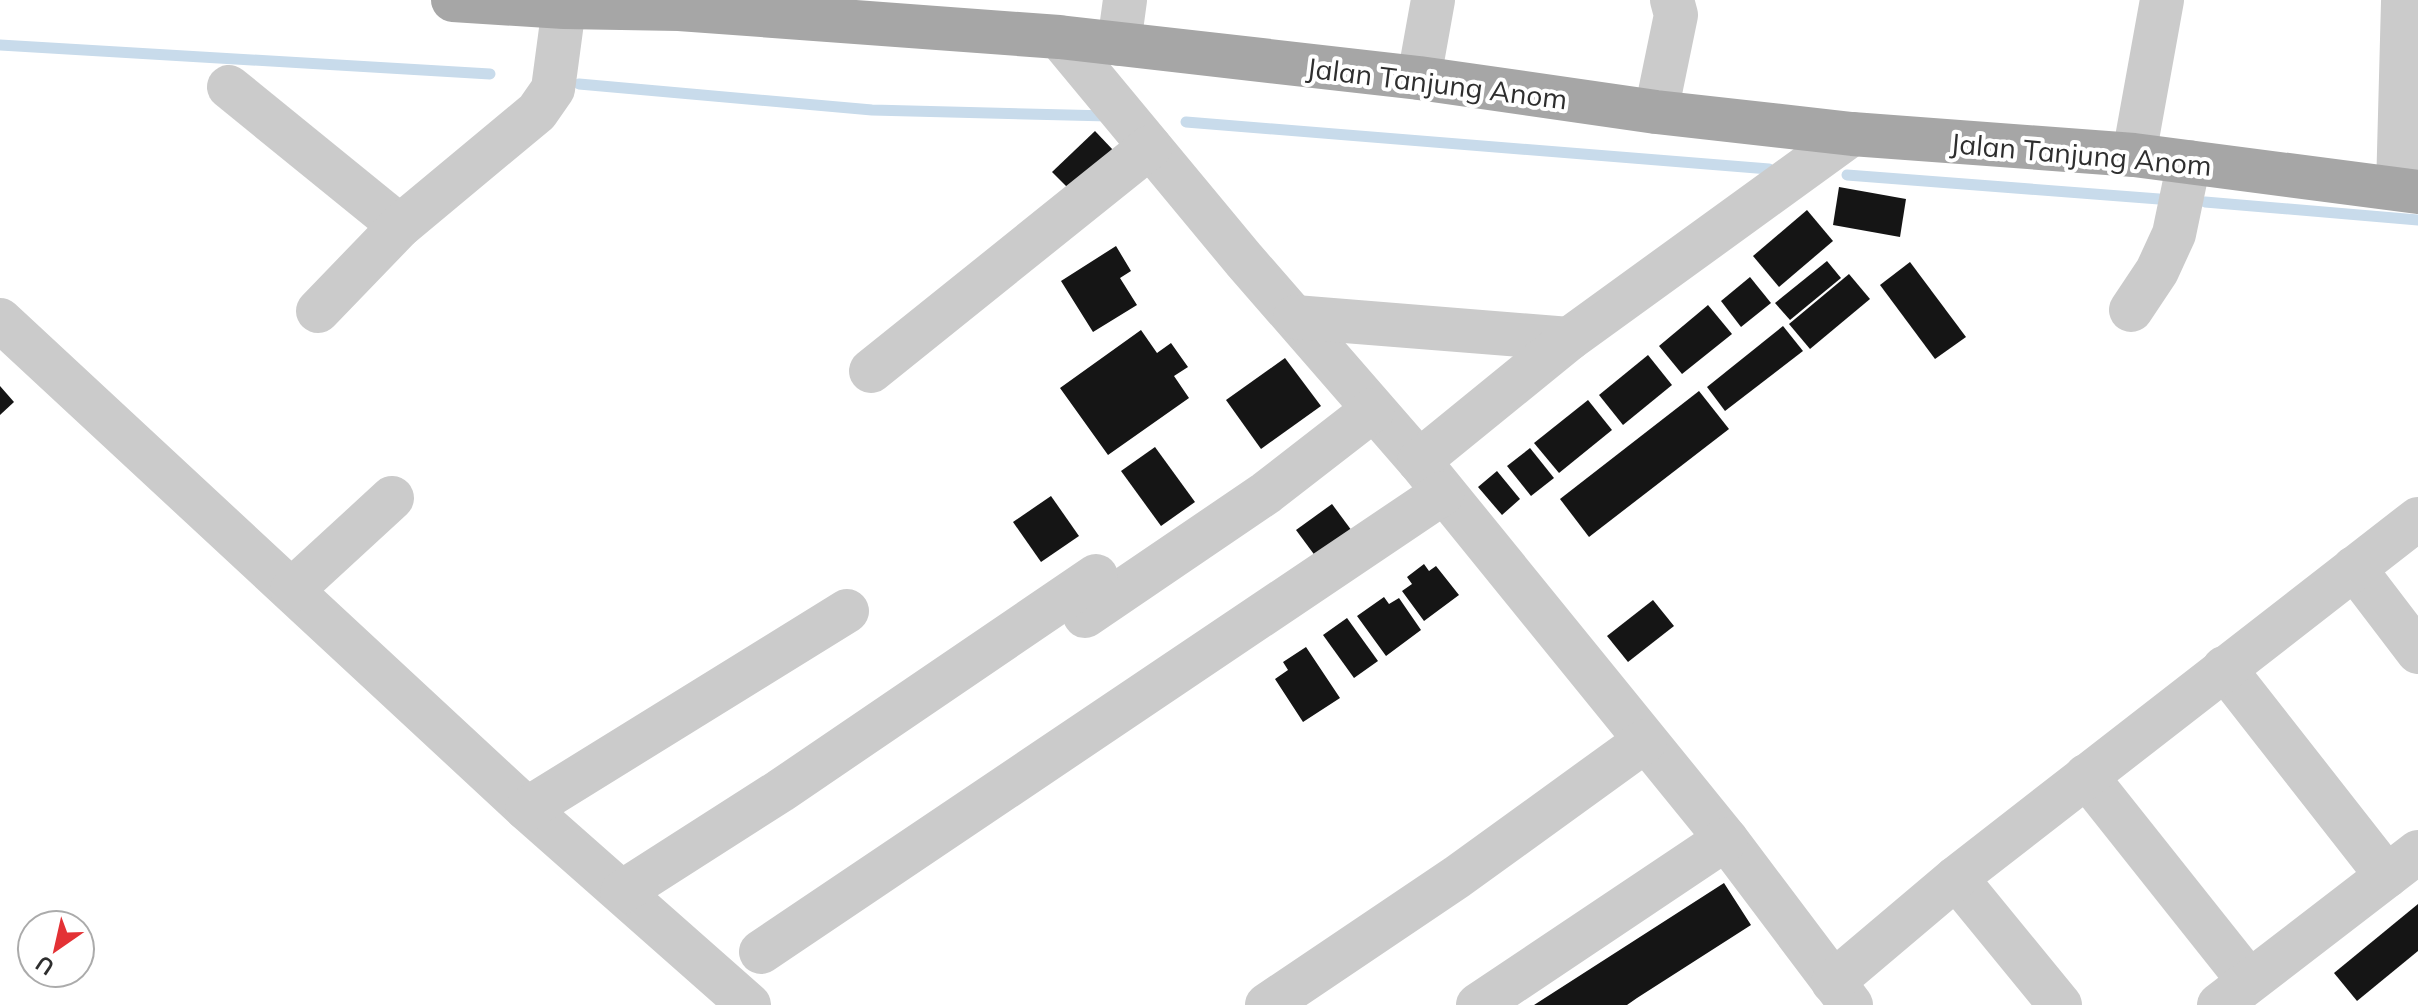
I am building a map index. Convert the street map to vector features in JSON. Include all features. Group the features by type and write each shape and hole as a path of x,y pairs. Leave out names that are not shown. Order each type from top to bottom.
{"main road":[{"name":"Jalan Tanjung Anom","path":"453,0 564,7 679,5 1059,37 1419,78 1656,112 1852,134 2134,155 2408,190"}],"street":[{"path":"1119,44 1125,0"},
{"path":"1419,78 1433,0"},
{"path":"1656,112 1676,15 1672,0"},
{"path":"2134,155 2162,0"},
{"path":"2403,2 2408,190"},
{"path":"318,311 400,226 537,112 553,89 564,7"},
{"path":"1059,37 1244,260 1431,477 1726,839 1842,998 1956,878 2418,519"},
{"path":"229,87 400,226"},
{"path":"761,952 1431,477 1569,339 1852,134"},
{"path":"871,371 1150,147"},
{"path":"2131,310 2157,271 2174,234 2189,162"},
{"path":"1295,317 1569,339"},
{"path":"0,320 527,809 749,1005"},
{"path":"622,892 1090,596 1266,493 1373,410"},
{"path":"292,590 392,498"},
{"path":"2354,568 2418,652"},
{"path":"527,809 847,611"},
{"path":"2086,776 2234,993 2402,864 2224,668"},
{"path":"1267,1005 1457,877 1645,741"},
{"path":"1478,1005 1726,839"},
{"path":"1956,878 2060,1005"}],"building":[{"path":"1095,131 1114,151 1072,192 1052,172"},
{"path":"1839,187 1906,199 1900,237 1833,225"},
{"path":"1807,210 1833,241 1779,287 1753,256"},
{"path":"1116,246 1131,271 1120,278 1137,305 1093,332 1061,281"},
{"path":"1827,261 1841,278 1790,320 1775,303"},
{"path":"1910,262 1966,337 1935,359 1880,285"},
{"path":"1849,274 1870,299 1810,349 1789,324"},
{"path":"1750,277 1771,303 1741,327 1721,301"},
{"path":"1708,305 1732,334 1682,374 1659,346"},
{"path":"1783,326 1803,351 1725,411 1707,387"},
{"path":"1141,330 1157,353 1171,343 1188,367 1174,376 1189,398 1108,455 1060,388"},
{"path":"1648,355 1672,385 1623,425 1599,395"},
{"path":"1285,358 1321,406 1261,449 1226,400"},
{"path":"0,386 14,402 0,415"},
{"path":"1699,391 1729,429 1589,537 1560,499"},
{"path":"1588,400 1612,430 1559,473 1534,443"},
{"path":"1155,447 1195,502 1161,526 1121,471"},
{"path":"1530,448 1554,478 1531,496 1507,466"},
{"path":"1497,471 1520,499 1502,515 1478,487"},
{"path":"1051,496 1079,536 1041,562 1013,522"},
{"path":"1332,504 1352,531 1316,557 1296,530"},
{"path":"1424,564 1429,571 1436,566 1459,595 1424,621 1402,591 1412,584 1407,577"},
{"path":"1384,597 1389,604 1399,598 1421,630 1386,656 1357,616"},
{"path":"1653,600 1674,626 1628,662 1607,636"},
{"path":"1347,618 1378,661 1354,678 1323,635"},
{"path":"1306,647 1340,698 1303,722 1275,679 1288,670 1283,662"},
{"path":"1724,883 1751,925 1627,1005 1534,1005"},
{"path":"2418,904 2418,951 2357,1001 2334,973"}],"waterway":[{"path":"0,45 490,74"},
{"path":"579,84 872,110 1109,116"},
{"path":"1186,122 1769,169"},
{"path":"1847,175 2159,199"},
{"path":"2205,202 2418,220"}]}
